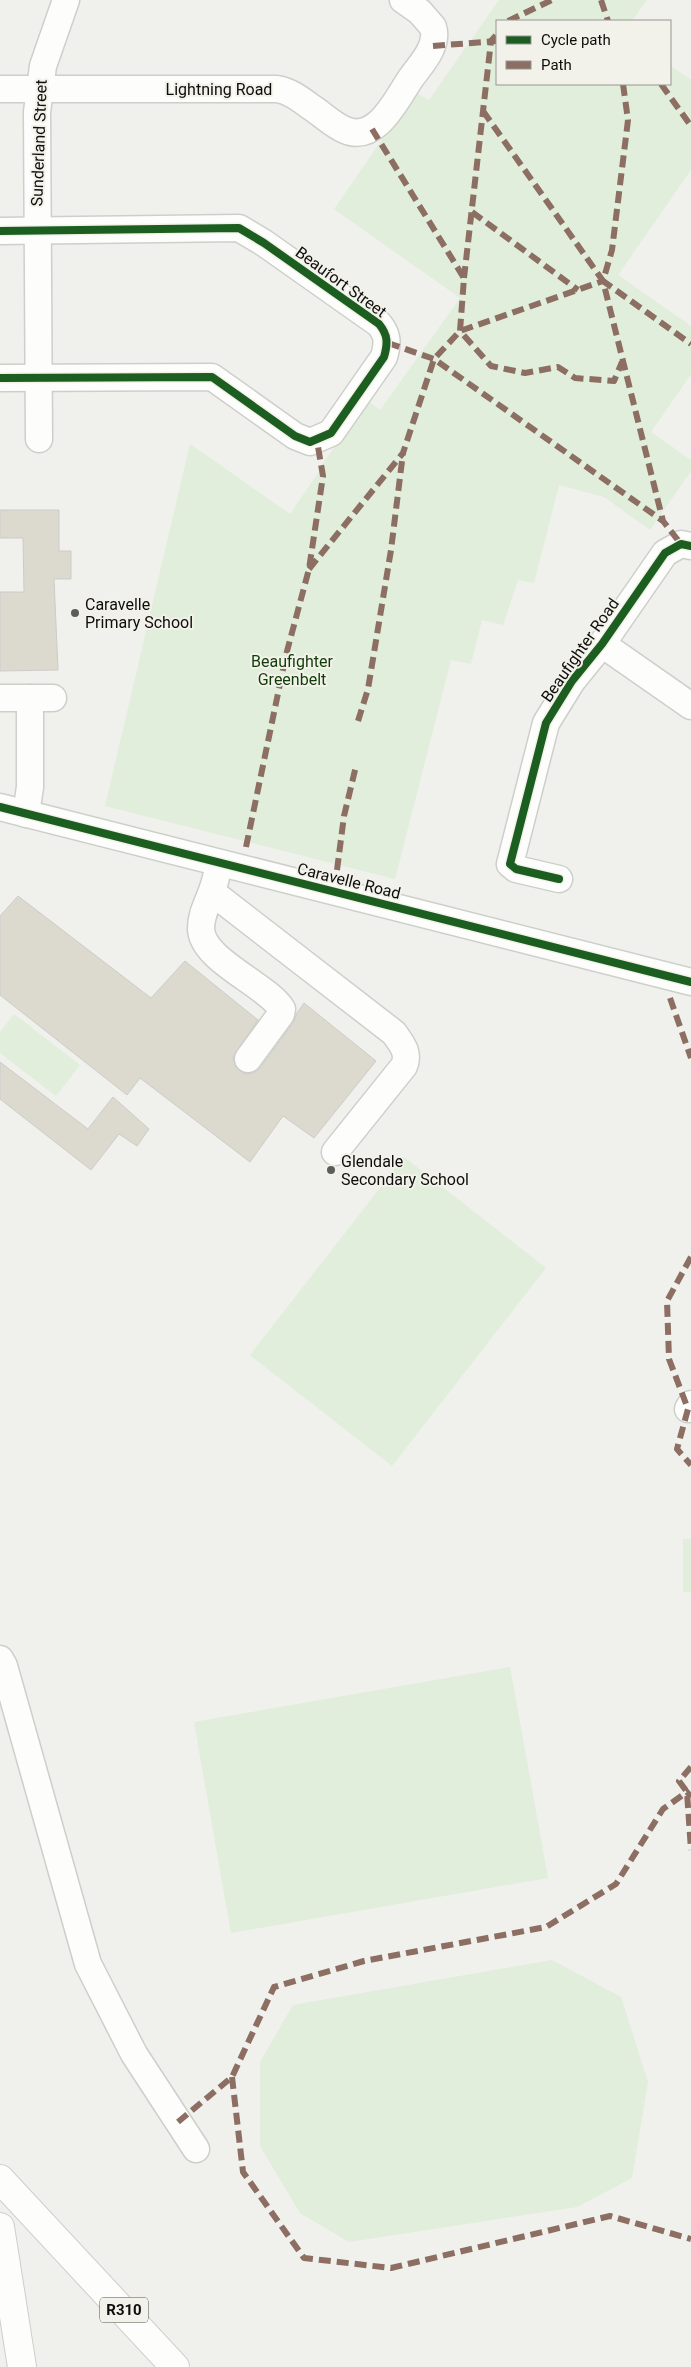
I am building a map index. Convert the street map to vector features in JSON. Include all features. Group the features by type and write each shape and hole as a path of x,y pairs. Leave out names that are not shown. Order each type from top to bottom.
{"main road":[{"name":"R310","path":"0,2179 175,2367"},
{"path":"0,2226 22,2367"}],"street":[{"name":"Sunderland Street","path":"39,440 36,230 37,112 42,66 66,0"},
{"name":"Lightning Road","path":"0,90 277,89 291,93 344,130 363,132 372,129 383,118 433,46 433,27 420,12 403,0"},
{"name":"Beaufort Street","path":"36,230 239,228 257,238 379,324 386,333 388,343 384,357 331,433 310,442 295,436 212,377 39,378"},
{"path":"0,231 36,230"},
{"path":"0,378 39,378"},
{"name":"Beaufighter Road","path":"559,879 516,870 511,867 511,860 546,723 572,682 602,644 665,553 681,544 691,546"},
{"name":"Beaufighter Road","path":"602,644 691,706"},
{"path":"0,698 41,698 26,814"},
{"name":"Caravelle Road","path":"0,807 691,982"},
{"path":"219,863 213,893 206,905 201,929 206,943 217,955 282,1009 281,1014 248,1059"},
{"path":"213,893 394,1033 403,1045 406,1054 404,1066 335,1152"},
{"path":"0,1659 4,1666 88,1964 134,2054 196,2149"}],"green space":[{"name":"Beaufighter Greenbelt","path":"499,0 647,0 633,20 496,20 496,85 671,85 671,66 691,80 691,170 618,275 691,326 691,374 651,432 691,460 691,471 650,530 604,497 559,485 534,583 518,580 503,625 482,620 471,664 451,660 395,879 105,806 190,444 290,514 321,469 320,467 368,401 380,410 460,298 334,209 415,92 429,100"},
{"path":"14,1014 80,1065 56,1096 0,1053 0,1032"},
{"path":"404,1157 546,1268 392,1466 250,1355"},
{"path":"683,1539 691,1539 691,1592 683,1592"},
{"path":"510,1667 548,1878 231,1933 194,1722"},
{"path":"552,1960 621,1997 648,2082 632,2178 577,2207 349,2242 300,2213 260,2146 260,2062 293,2005"}],"building":[{"path":"0,510 59,510 59,551 71,551 71,579 54,579 58,670 0,671 0,592 24,592 23,538 0,538"},
{"path":"18,896 151,998 185,961 258,1020 233,1057 235,1065 246,1074 254,1073 260,1068 293,1023 304,1003 376,1061 314,1138 283,1116 250,1162 140,1078 127,1095 0,995 0,916"},
{"path":"0,1062 88,1129 113,1097 149,1129 137,1146 119,1134 91,1170 0,1099"}],"marked path":[{"path":"510,20 552,0"},
{"path":"601,0 608,20"},
{"path":"464,278 491,41 496,35"},
{"path":"433,46 496,41"},
{"path":"623,85 628,120 612,250 603,281 691,344"},
{"path":"662,85 691,126"},
{"path":"483,111 603,281 663,521 681,544"},
{"path":"372,129 464,278 460,331 491,366 525,373 558,367 575,378 614,381 622,362"},
{"path":"472,212 578,290"},
{"path":"309,569 403,453 434,359 460,331 603,281"},
{"path":"388,343 434,359 663,521"},
{"path":"246,847 286,655 309,569 323,476 317,441"},
{"path":"358,721 368,689 391,550 403,453"},
{"path":"337,870 344,816 356,766"},
{"path":"670,998 691,1058"},
{"path":"691,1257 667,1301 669,1359 688,1409 677,1449 691,1465"},
{"path":"691,1767 679,1781 687,1792 691,1850"},
{"path":"178,2122 232,2077 274,1987 364,1961 546,1927 616,1884 663,1809 687,1792 691,1797"},
{"path":"232,2077 243,2172 304,2258 391,2268 610,2216 691,2239"}],"cycle path":[{"path":"0,231 239,228 264,243 379,324 386,336 387,343 384,357 331,433 310,442 295,436 212,377 0,378"},
{"path":"559,879 516,869 510,864 546,723 572,681 602,644 665,553 681,544 691,546"},
{"path":"0,807 691,982"}],"place":[{"name":"Caravelle Primary School","path":"75,613"},
{"name":"Glendale Secondary School","path":"331,1170"}]}
